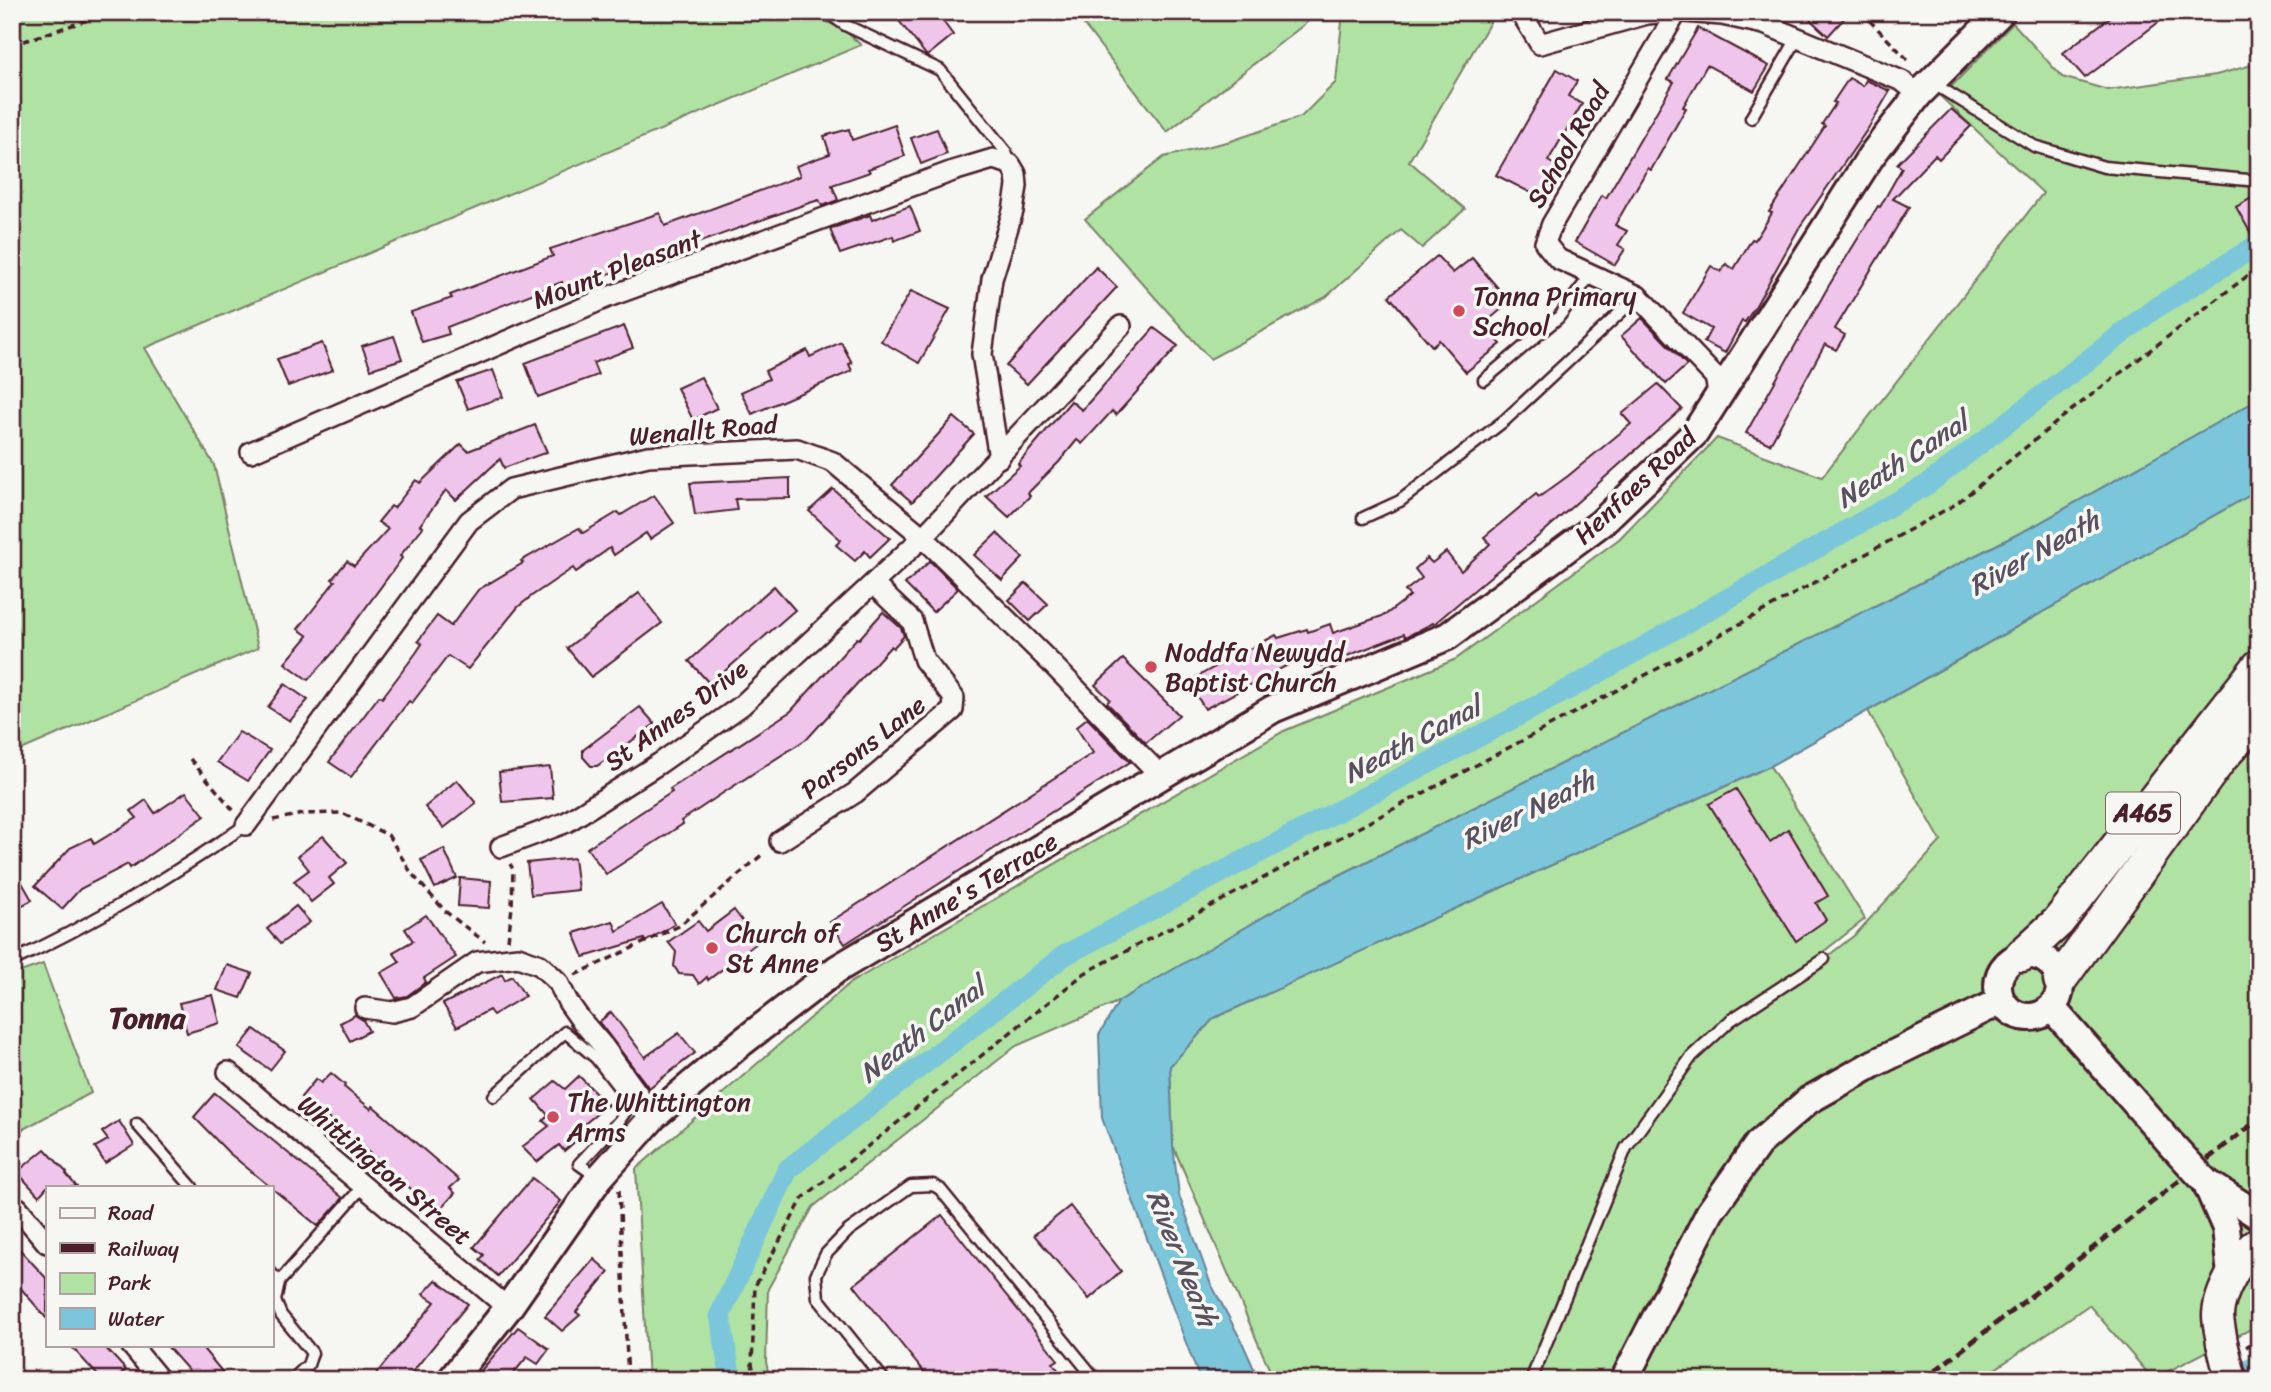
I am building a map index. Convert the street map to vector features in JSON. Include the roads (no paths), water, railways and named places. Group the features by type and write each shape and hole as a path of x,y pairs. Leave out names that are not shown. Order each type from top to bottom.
{"highway":[{"name":"A465","path":"2022,955 2058,922 2259,666"},
{"name":"A465","path":"2056,994 2221,758 2259,716"}],"main road":[{"name":"Henfaes Road","path":"1161,776 1273,709 1448,636 1601,523 1695,433 1871,156 1925,88 2001,12"},
{"name":"St Anne's Terrace","path":"451,1380 508,1308 599,1178 654,1116 741,1043 837,969 1161,776"},
{"path":"2056,994 2044,1014 2025,1018 2015,1015 2001,1001 1998,992 2000,973 2006,965 2022,955 2042,957 2050,963 2056,994 2172,1145 2206,1182 2259,1216"},
{"path":"1625,1380 1710,1212 1758,1143 1809,1100 1873,1064 2001,1001"},
{"path":"2206,1182 2226,1228 2231,1275"},
{"path":"2231,1380 2218,1313 2231,1275 2259,1242"}],"street":[{"path":"1524,12 1523,16 1540,44 1647,14 1672,12"},
{"name":"School Road","path":"1677,12 1552,224 1545,243 1558,258 1638,296 1715,377 1719,397"},
{"path":"1684,12 1722,15 1764,24 1925,88"},
{"name":"Mount Pleasant","path":"251,452 608,298 953,171 993,159 1010,164"},
{"path":"999,458 982,354 992,279 1013,211 1017,186 1016,174 1010,164"},
{"name":"St Annes Drive","path":"501,847 566,822 660,763 741,706 923,537 1121,326"},
{"name":"Wenallt Road","path":"246,825 469,522 511,489 648,456 797,449 833,462 923,537 1161,776"},
{"name":"Parsons Lane","path":"780,841 855,793 953,710 954,698 924,660 912,621 873,584"},
{"path":"365,1008 392,1012 412,1007 477,962 518,957 541,965 558,982 574,1011 654,1116"},
{"name":"Whittington Street","path":"228,1072 508,1308"},
{"path":"15,1209 46,1242"},
{"path":"132,1346 156,1378"}],"lane":[{"path":"827,12 845,24 940,70 1006,152 1010,164"},
{"path":"1751,118 1798,37"},
{"path":"1925,88 2034,146 2104,167 2259,181"},
{"path":"1484,380 1558,318 1591,275"},
{"path":"1363,518 1400,501 1505,420 1638,296"},
{"path":"12,961 61,939 210,850 246,825"},
{"path":"1531,1380 1626,1148 1692,1056 1731,1020 1824,959"},
{"path":"494,1096 565,1032 596,1058 627,1098 629,1106 619,1121 579,1164 599,1178"},
{"path":"137,1124 191,1186"},
{"path":"884,1380 818,1298 816,1275 826,1254 848,1231 911,1186 933,1185 940,1189 966,1219 1096,1380"},
{"path":"292,1380 308,1365 312,1353 281,1315 275,1301 279,1282 363,1186"},
{"path":"273,1275 279,1282"}],"water":[{"path":"2259,238 2259,250 2242,260 2237,256 2236,251"},
{"name":"River Neath","path":"2259,399 2259,490 1770,766 1214,1018 1170,1066 1173,1146 1179,1195 1210,1282 1259,1380 1200,1380 1102,1118 1099,1035 1119,1001 1310,890 2034,526"}],"waterway":[{"name":"Neath Canal","path":"731,1380 720,1315 788,1169 1065,955 1586,680 1928,484 2154,309 2259,244"},
{"path":"2234,1380 2259,1364"}],"railway":[{"path":"1923,1380 2259,1119"}],"place":[{"name":"Tonna Primary School","path":"1459,311"},
{"name":"Noddfa Newydd Baptist Church","path":"1151,667"},
{"name":"Church of St Anne","path":"712,948"},
{"name":"The Whittington Arms","path":"553,1117"}],"district":[{"name":"Tonna","path":"147,1018"}]}
